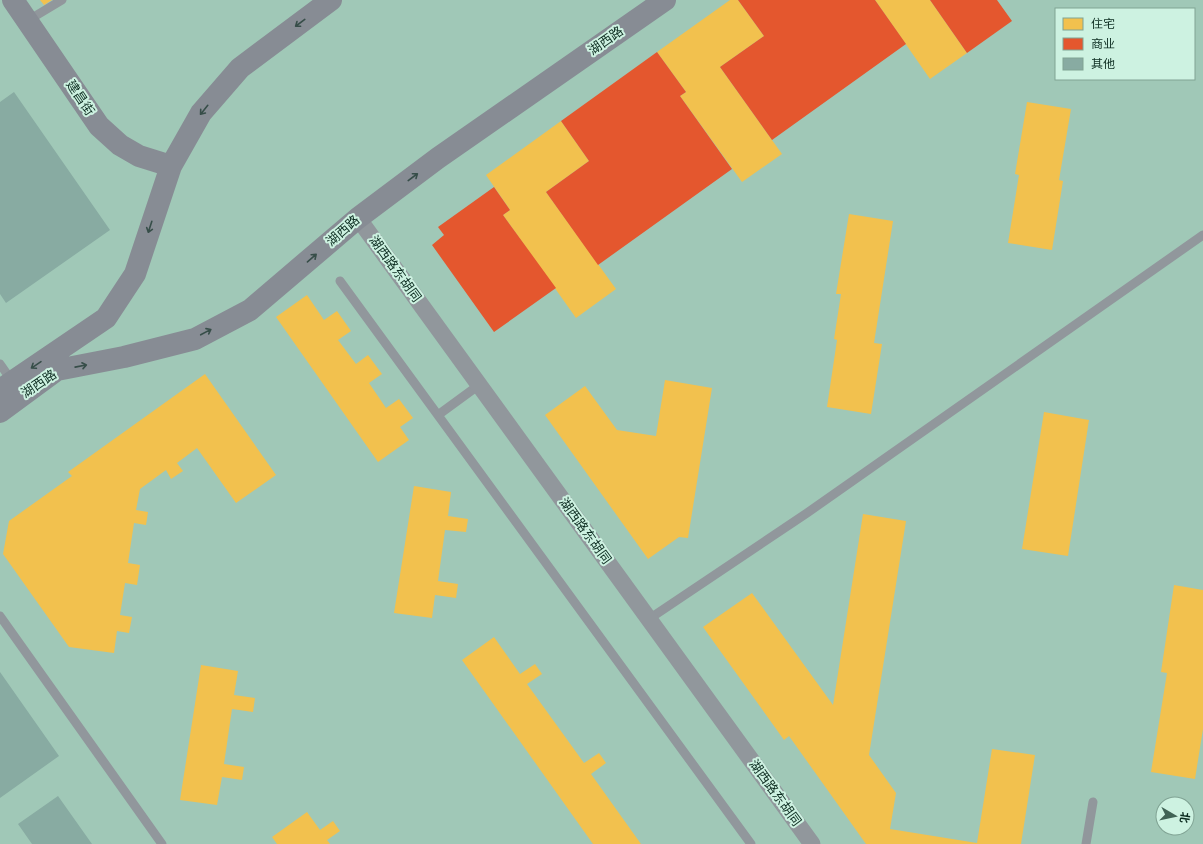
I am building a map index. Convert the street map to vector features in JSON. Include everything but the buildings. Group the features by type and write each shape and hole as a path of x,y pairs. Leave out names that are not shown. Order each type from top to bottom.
{"main road":[{"name":"建昌街","path":"13,0 99,126 120,145 138,156 171,166"},
{"name":"湖西路","path":"4,378 106,318 135,274 171,166 201,113 240,68 331,0"},
{"name":"湖西路","path":"0,412 57,370 124,357 195,338 250,310 358,218 438,158 665,0"}],"street":[{"name":"湖西路东胡同","path":"358,218 812,844"}],"lane":[{"path":"27,21 62,0"},
{"path":"649,619 808,513 1203,235"},
{"path":"340,281 751,844"},
{"path":"438,415 479,385"},
{"path":"0,616 162,844"},
{"path":"1086,844 1092,802"}]}
